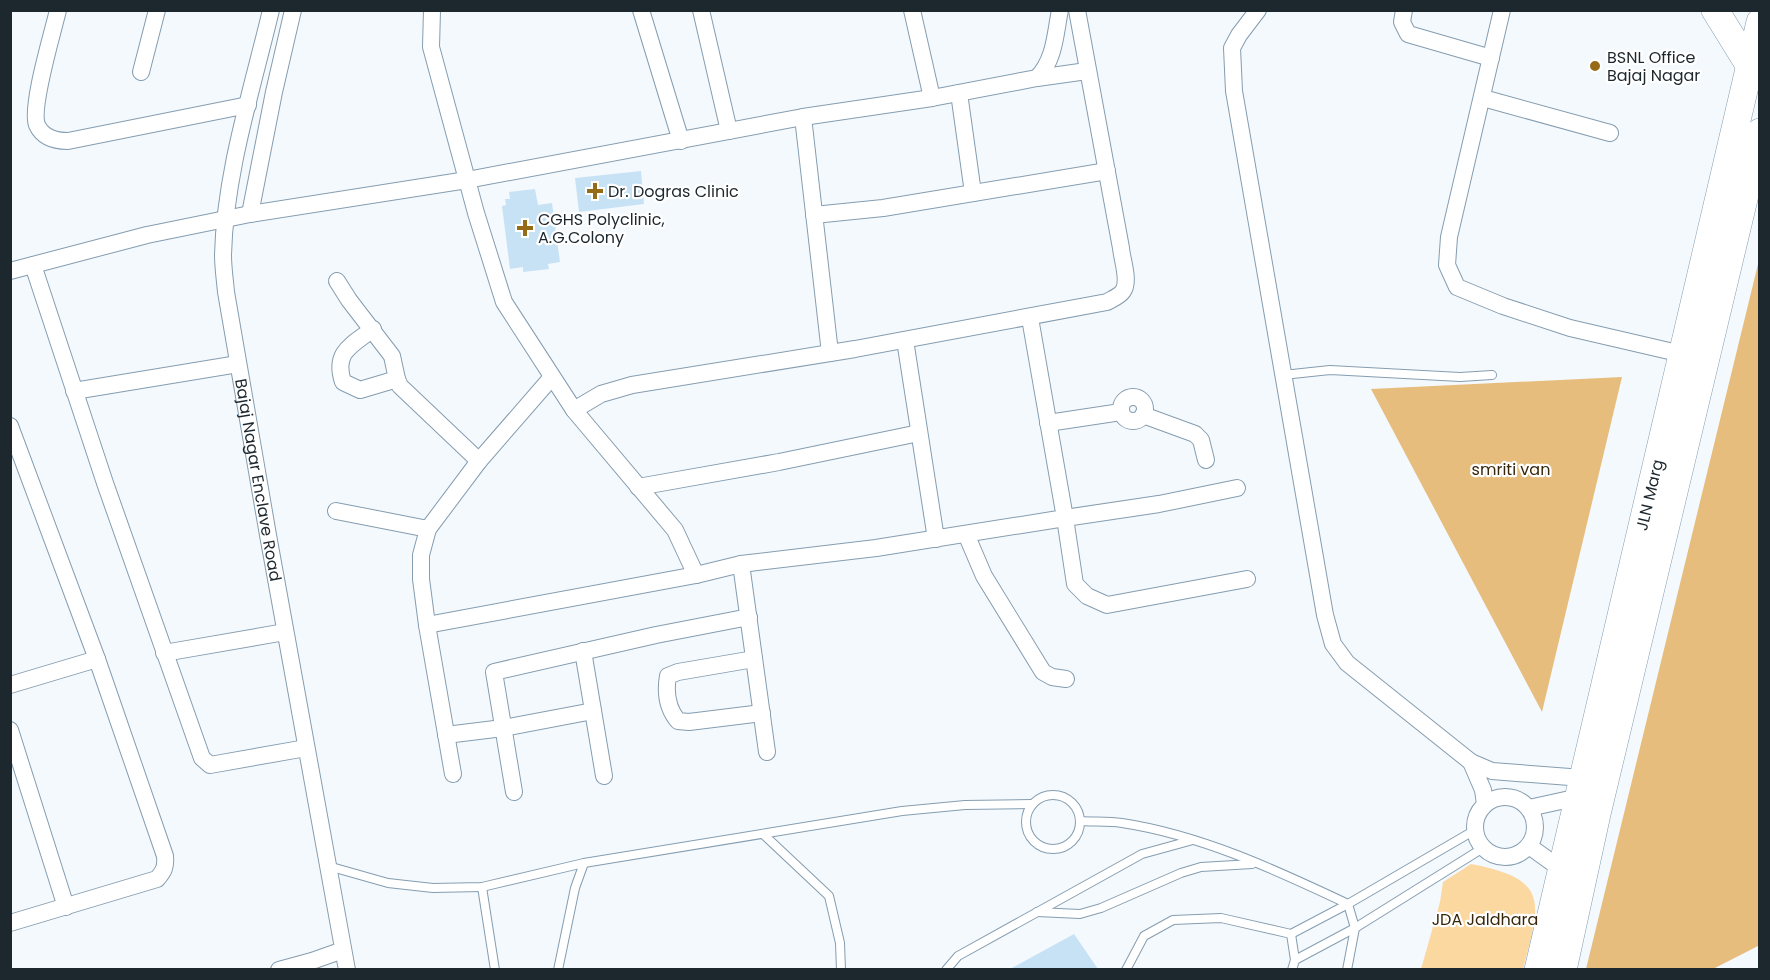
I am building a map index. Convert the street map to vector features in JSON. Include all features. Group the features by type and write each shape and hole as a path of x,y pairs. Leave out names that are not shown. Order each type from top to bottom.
{"main road":[{"path":"1715,10 1749,65"},
{"name":"JLN Marg","path":"1563,969 1581,788 1760,22"},
{"name":"JLN Marg","path":"1538,969 1554,903 1574,867 1597,814 1748,198 1760,132"}],"street":[{"path":"58,10 38,93 36,116 37,124 42,131 54,141 68,141 248,105"},
{"path":"141,72 157,10"},
{"name":"Bajaj Nagar Enclave Road","path":"271,10 237,154 226,219 223,257 226,292 238,364 347,969"},
{"path":"250,214 293,10"},
{"path":"432,10 431,47 467,180 504,302 574,410 675,530 696,575"},
{"path":"641,10 681,141"},
{"path":"701,10 729,131"},
{"path":"912,10 932,98"},
{"path":"1037,78 1053,52 1060,10"},
{"path":"574,410 601,394 632,385 1030,318 1107,302 1122,294 1125,289 1121,248 1077,10"},
{"path":"1258,10 1232,48 1232,72 1324,615 1333,644 1347,663 1471,762 1492,771 1581,788"},
{"path":"1404,10 1402,22 1408,34 1491,58"},
{"path":"1502,10 1449,237 1447,265 1457,287 1503,306 1570,328 1682,354"},
{"path":"1053,52 1083,46"},
{"path":"10,271 147,235 250,214 467,180 803,117 932,98 1087,71"},
{"path":"959,93 974,193"},
{"path":"1483,98 1610,133"},
{"path":"803,117 830,353"},
{"path":"814,215 883,208 1107,171"},
{"path":"33,265 164,653 198,750 205,763 210,765 306,748"},
{"path":"337,281 392,356 400,386 479,461"},
{"path":"1030,318 1075,584 1087,596 1107,605 1246,579"},
{"path":"373,329 346,350 339,362 343,382 360,390 397,379"},
{"path":"905,340 936,539"},
{"path":"74,391 238,364"},
{"path":"453,774 427,626 421,579 421,555 428,528 479,461 552,377"},
{"path":"1048,423 1121,412 1123,417 1133,421 1143,415 1195,434 1200,440 1206,460"},
{"path":"10,426 97,659 165,864 164,871 157,879 10,923"},
{"path":"638,487 779,462 920,433"},
{"path":"427,626 696,575 741,564 936,539 1159,504 1237,488"},
{"path":"336,511 428,528"},
{"path":"966,534 984,576 1043,672 1052,677 1066,679"},
{"path":"741,564 767,752"},
{"path":"514,792 494,672 656,635 749,617"},
{"path":"164,653 285,632"},
{"path":"583,651 604,776"},
{"path":"10,686 97,659"},
{"path":"754,659 678,672 668,676 667,701 671,713 678,721 689,722 762,713"},
{"path":"446,735 503,728 593,711"},
{"path":"10,730 66,907"},
{"path":"1471,762 1484,790 1485,804"},
{"path":"1529,808 1581,788"},
{"path":"1503,796 1513,797 1529,808 1536,827 1529,846 1521,853 1512,857 1501,857 1491,854 1477,840 1475,820 1485,804 1503,796"},
{"path":"1529,846 1574,867"},
{"path":"279,969 344,950"}],"lane":[{"path":"1283,375 1330,370 1460,376 1492,375"},
{"path":"1058,795 1074,804 1080,821 1075,838 1061,848 1043,847 1036,843 1026,828 1025,820 1032,804 1039,798 1058,795"},
{"path":"328,866 388,883 433,888 482,887 584,863 902,811 965,805 1032,804"},
{"path":"1080,821 1119,822 1168,832 1257,864 1348,904"},
{"path":"1126,969 1144,936 1173,920 1221,918 1291,934 1348,904 1475,830"},
{"path":"763,834 829,896 840,943 841,969"},
{"path":"946,969 958,956 1142,854 1193,840"},
{"path":"1295,960 1355,928 1483,848"},
{"path":"558,969 575,888 584,863"},
{"path":"1037,912 1080,914 1101,908 1200,867 1257,864"},
{"path":"482,887 495,969"},
{"path":"1347,969 1355,928 1348,904"},
{"path":"1291,934 1295,960 1292,969"}],"green space":[{"path":"1759,260 1759,949 1758,946 1713,969 1586,969"},
{"name":"smriti van","path":"1622,377 1542,712 1371,389"},
{"name":"JDA Jaldhara","path":"1471,864 1515,877 1527,886 1533,897 1535,911 1533,927 1523,969 1421,969 1440,902 1443,882"}],"building":[{"path":"641,171 644,204 579,212 575,178"},
{"path":"535,189 538,205 552,203 560,262 548,264 549,269 523,272 523,267 510,269 502,206 506,205 505,199 510,199 509,192"},
{"path":"1074,934 1098,969 1010,969"}],"place":[{"name":"BSNL Office Bajaj Nagar","path":"1595,66"},
{"name":"Dr. Dogras Clinic","path":"595,191"},
{"name":"CGHS Polyclinic, A.G.Colony","path":"525,228"}]}
